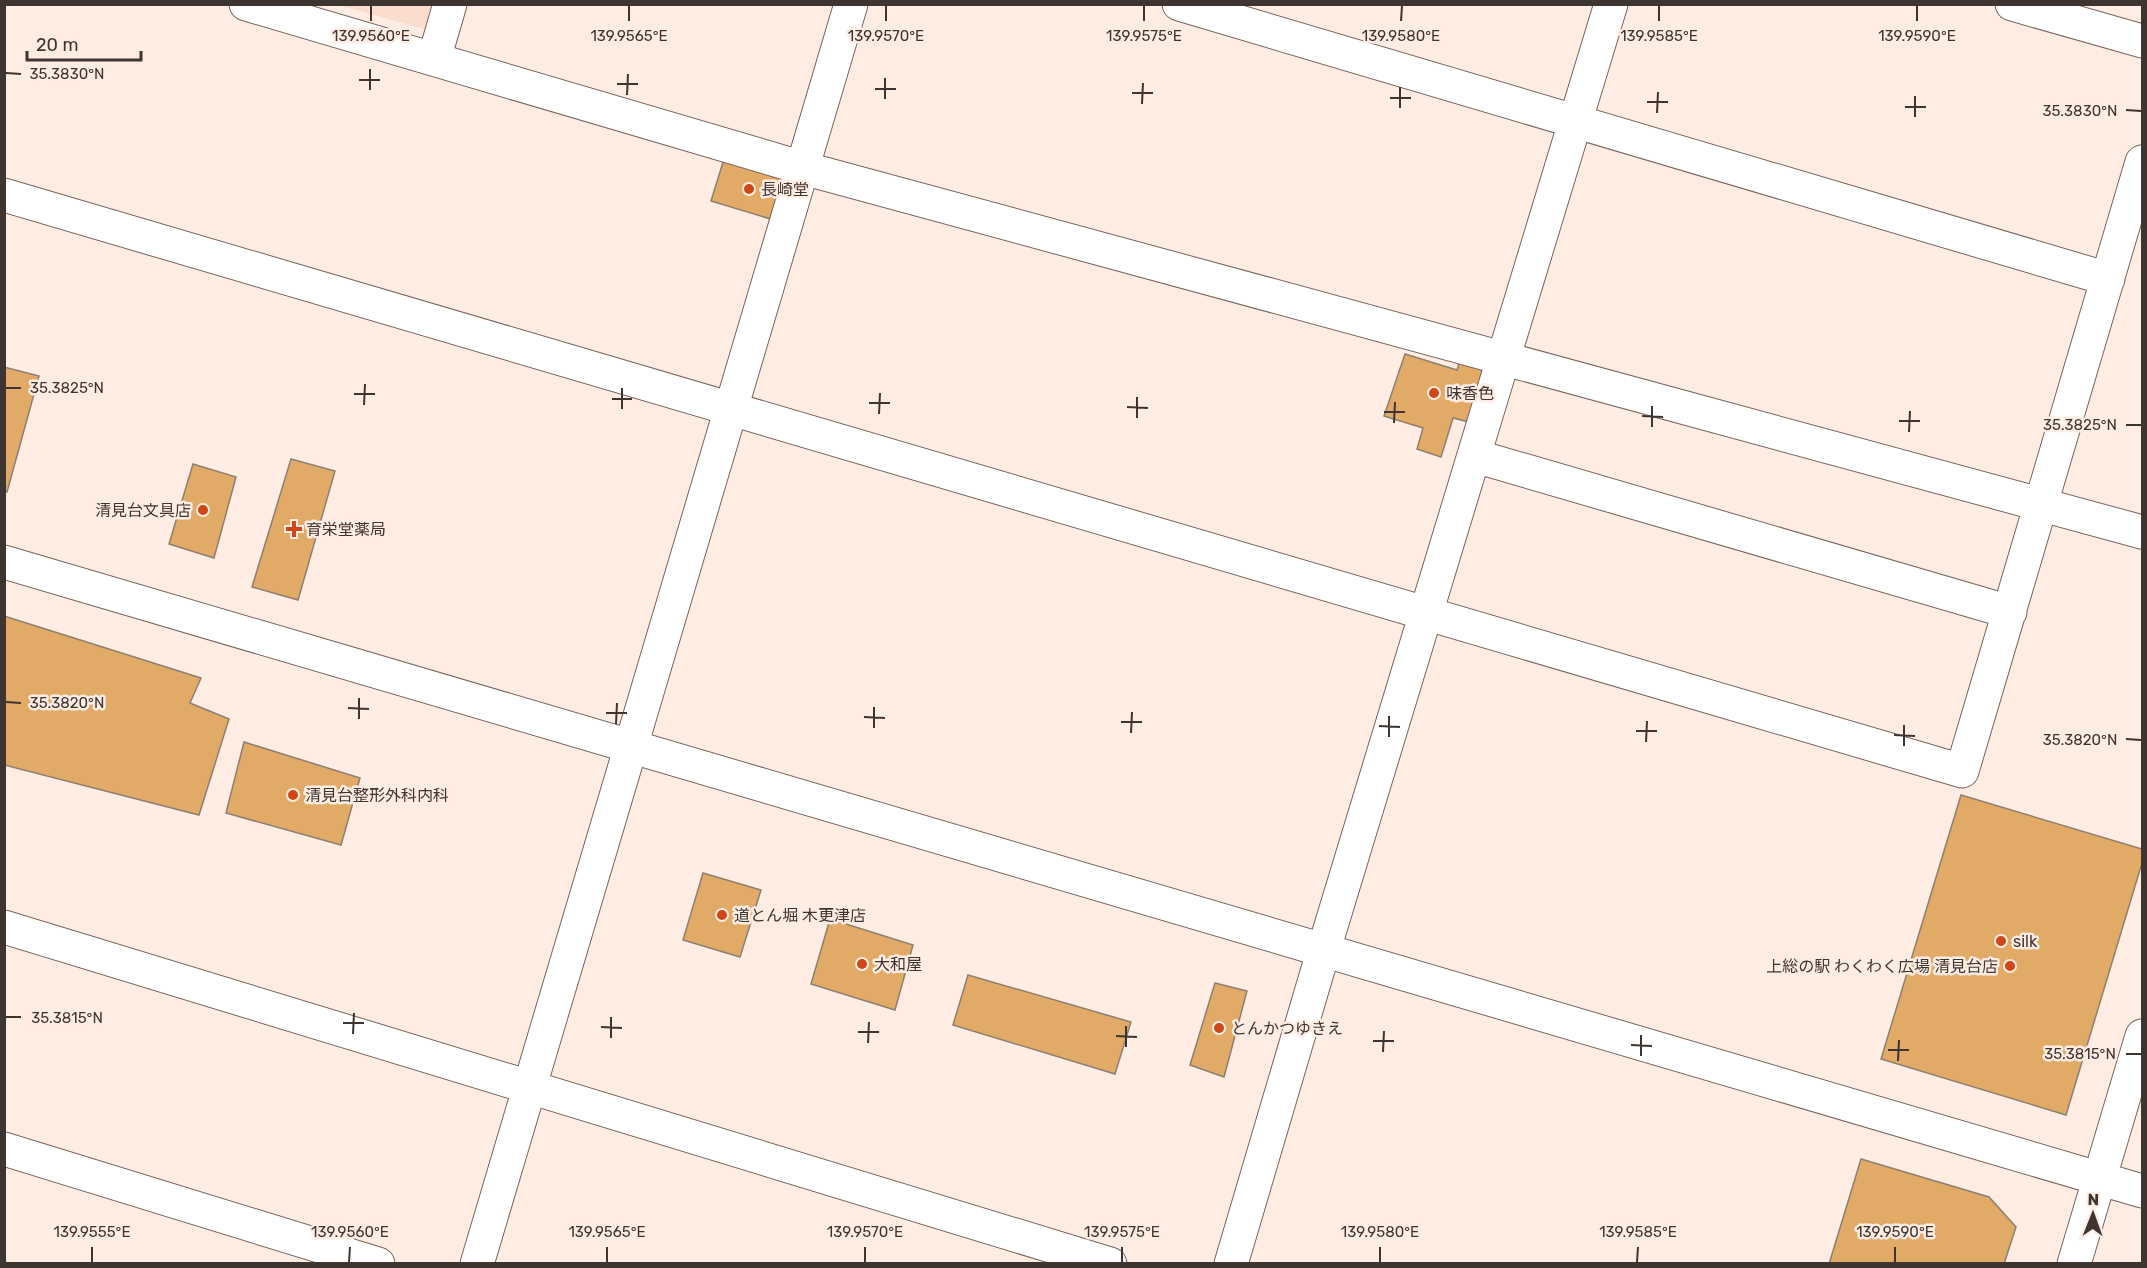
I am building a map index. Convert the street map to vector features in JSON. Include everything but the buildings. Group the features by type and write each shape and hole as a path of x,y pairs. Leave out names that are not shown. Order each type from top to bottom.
{"street":[{"path":"246,4 803,168 2043,503 2142,532"},
{"path":"434,59 450,4"},
{"path":"477,1263 851,4"},
{"path":"1179,4 2108,279"},
{"path":"1232,1263 1324,949 1428,614 1611,4"},
{"path":"2012,4 2142,40"},
{"path":"4,195 1962,771 2142,162"},
{"path":"1475,456 2010,612"},
{"path":"4,562 2142,1191"},
{"path":"4,927 1110,1263"},
{"path":"2074,1263 2142,1035"},
{"path":"4,1149 291,1251 378,1263"}],"shaded area":[{"path":"338,5 432,5 424,29"}],"place":[{"name":"長崎堂","path":"749,189"},
{"name":"味香色","path":"1434,393"},
{"name":"清見台文具店","path":"203,510"},
{"name":"育栄堂薬局","path":"294,529"},
{"name":"清見台整形外科内科","path":"293,795"},
{"name":"道とん堀 木更津店","path":"722,915"},
{"name":"silk","path":"2001,941"},
{"name":"大和屋","path":"862,964"},
{"name":"上総の駅 わくわく広場 清見台店","path":"2010,966"},
{"name":"とんかつゆきえ","path":"1219,1028"}]}
